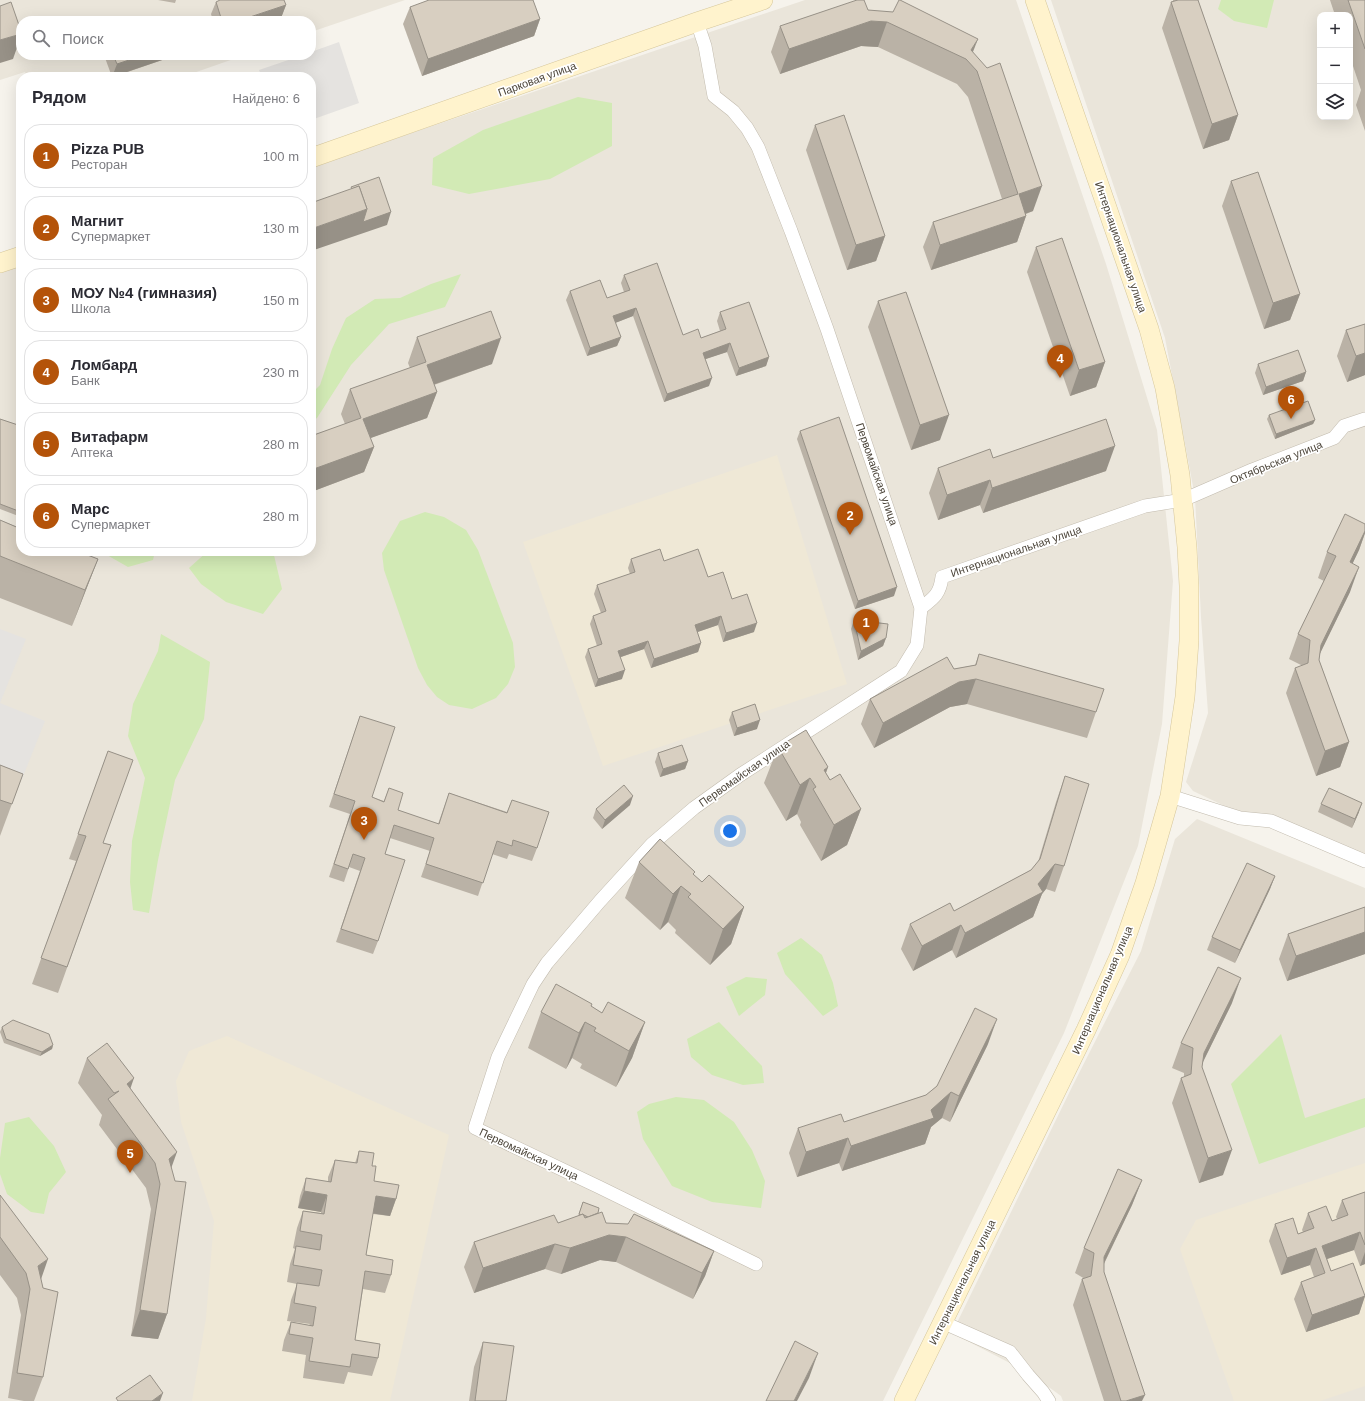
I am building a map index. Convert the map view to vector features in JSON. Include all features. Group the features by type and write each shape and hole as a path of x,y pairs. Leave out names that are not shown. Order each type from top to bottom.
{"main road":[{"name":"Парковая улица","path":"316,156 763,0"},
{"name":"Интернациональная улица","path":"904,1401 1086,1030 1120,955 1145,883 1170,796 1185,696 1189,642 1189,586 1183,500 1179,467 1165,388 1149,329 1035,0"},
{"path":"0,263 16,258"}],"street":[{"name":"Первомайская улица","path":"697,22 705,46 714,96 733,111 747,128 758,147 830,336 921,608 918,645 901,671 740,775 694,808 652,844 600,901 547,964 533,984 498,1057 475,1128 756,1264"},
{"name":"Октябрьская улица","path":"1183,500 1252,470 1334,438 1344,426 1365,419"},
{"name":"Интернациональная улица","path":"921,608 938,593 941,588 942,577 1145,506 1183,500"},
{"path":"1170,796 1240,818 1271,821 1365,861"},
{"path":"942,1322 1010,1352 1049,1401"}],"shaded area":[{"path":"0,0 405,0 316,30 316,16 16,16 16,60 231,60 196,72 16,72 16,75 0,80"},
{"path":"805,0 1016,0 1106,264 1157,430 1173,581 1162,724 1138,846 1064,1033 883,1401 0,1401 0,272 16,267 16,556 316,556 316,165"},
{"path":"1051,0 1365,0 1365,862 1265,825 1193,791 1186,782 1208,713 1201,617 1195,497 1165,338"},
{"path":"339,42 359,103 316,118 316,72 260,72 259,70 288,60 316,60 316,50"},
{"path":"777,455 847,684 603,766 523,542"},
{"path":"0,629 26,639 0,703"},
{"path":"0,703 45,721 22,779 0,770"},
{"path":"1197,819 1365,888 1365,1401 1063,1401 1061,1396 1031,1374 952,1333 1072,1087 1141,951 1175,839"},
{"path":"227,1036 449,1135 390,1401 192,1401 206,1318 214,1221 181,1122 176,1081 189,1051"},
{"path":"1365,1163 1365,1386 1320,1401 1234,1401 1180,1249 1196,1220"}],"green space":[{"path":"1221,0 1274,0 1267,28 1234,21 1218,9"},
{"path":"578,97 612,103 612,146 550,179 469,194 432,185 433,158 483,130"},
{"path":"461,274 445,307 389,324 351,365 316,419 316,389 320,385 332,349 346,318 375,299 400,298 431,284"},
{"path":"425,512 444,517 466,530 478,550 513,643 515,667 508,684 496,698 472,709 449,705 437,697 427,685 418,668 384,570 382,553 400,521"},
{"path":"109,556 154,556 153,560 128,567"},
{"path":"202,556 274,556 282,589 263,614 226,602 201,584 189,568"},
{"path":"161,634 210,662 204,719 175,780 158,860 149,913 133,910 130,882 132,841 145,778 128,736 133,704 158,651"},
{"path":"801,938 822,955 833,983 838,1006 823,1016 785,974 777,953"},
{"path":"746,977 767,979 765,995 739,1016 726,987"},
{"path":"719,1022 762,1066 764,1083 743,1085 712,1075 691,1057 687,1039"},
{"path":"1281,1034 1305,1118 1365,1098 1365,1127 1259,1164 1231,1084"},
{"path":"676,1097 704,1100 734,1122 752,1150 765,1181 761,1208 712,1202 672,1186 643,1139 637,1112 649,1104"},
{"path":"29,1117 54,1146 66,1172 49,1193 44,1214 31,1212 7,1194 0,1174 0,1158 5,1123"}],"building":[{"path":"220,0 284,0 286,5 253,16 220,16 216,2"},
{"path":"429,0 533,0 540,19 428,59 410,7"},
{"path":"857,0 864,0 868,10 893,12 900,0 978,39 971,50 987,68 1000,63 1042,186 1019,194 1026,216 940,245 933,222 1018,194 977,71 966,59 887,22 871,21 789,49 780,26"},
{"path":"1178,0 1198,0 1238,115 1212,124 1171,2"},
{"path":"1348,0 1365,0 1365,49 1353,12"},
{"path":"11,2 16,16 16,35 0,40 0,6"},
{"path":"115,60 129,60 117,64"},
{"path":"844,115 885,236 856,245 815,125"},
{"path":"1258,172 1300,294 1273,303 1231,181"},
{"path":"379,177 391,212 363,222 367,209 359,186 352,189 351,187"},
{"path":"359,186 367,209 316,227 316,201"},
{"path":"1062,238 1105,362 1079,370 1036,247"},
{"path":"657,263 683,335 698,329 701,338 726,329 720,312 749,302 769,357 739,368 730,343 703,353 712,378 667,394 636,308 613,316 621,337 590,348 570,291 600,280 607,298 630,290 624,275"},
{"path":"906,292 949,415 920,425 878,301"},
{"path":"491,311 501,338 427,365 437,392 363,419 374,447 316,468 316,434 361,418 350,389 426,362 417,337"},
{"path":"1365,324 1365,353 1356,356 1346,330"},
{"path":"1298,350 1306,372 1266,387 1258,364"},
{"path":"1308,401 1315,420 1276,434 1269,415"},
{"path":"839,417 897,587 858,601 800,431"},
{"path":"0,419 16,424 16,510 0,504"},
{"path":"1106,419 1115,446 992,488 990,480 947,495 938,468 990,449 993,458"},
{"path":"1345,514 1365,524 1365,531 1350,562 1359,567 1321,645 1319,660 1349,742 1325,751 1295,668 1308,663 1310,640 1298,634 1336,556 1327,552"},
{"path":"0,520 16,527 16,556 90,556 98,559 85,590 0,556"},
{"path":"660,549 664,561 698,549 708,577 723,572 732,599 747,594 757,623 726,633 721,616 695,625 701,643 654,659 648,641 618,651 625,670 598,679 588,649 602,644 593,616 606,611 597,585 635,572 631,559"},
{"path":"854,620 888,624 886,638 861,651"},
{"path":"979,654 1104,689 1096,712 976,679 959,682 883,723 870,699 947,657 954,669 976,665"},
{"path":"755,704 760,720 737,728 732,712"},
{"path":"360,716 395,727 372,797 384,802 389,788 403,793 398,810 439,824 449,793 507,813 512,800 549,812 537,848 513,840 512,846 497,841 483,883 426,864 434,838 394,825 385,854 405,860 378,941 341,929 365,858 353,854 348,869 334,864 355,801 334,794"},
{"path":"806,730 828,767 824,770 830,780 840,774 861,809 834,825 813,789 816,787 810,778 800,785 778,747"},
{"path":"682,745 688,761 663,769 658,753"},
{"path":"108,751 133,760 103,843 111,845 67,967 41,958 86,836 78,834"},
{"path":"0,765 23,774 12,804 0,800"},
{"path":"1065,776 1089,784 1064,866 1055,864 1038,884 1043,892 965,933 961,925 922,946 910,924 950,903 954,911 1031,870 1040,859"},
{"path":"624,785 633,796 605,820 596,809"},
{"path":"1329,788 1362,803 1355,819 1321,804"},
{"path":"660,839 695,872 693,874 702,882 709,875 744,907 723,929 688,897 691,894 681,886 673,894 639,862"},
{"path":"1247,863 1275,876 1240,950 1212,937"},
{"path":"1365,907 1365,932 1296,956 1288,934"},
{"path":"1218,967 1241,978 1204,1053 1202,1067 1232,1150 1208,1158 1181,1078 1191,1074 1193,1048 1181,1043"},
{"path":"556,984 592,1004 591,1006 602,1013 608,1002 645,1022 629,1051 594,1031 596,1028 585,1022 579,1033 541,1012"},
{"path":"975,1008 997,1019 959,1096 951,1092 931,1110 934,1118 851,1146 848,1138 806,1152 798,1128 841,1114 844,1122 926,1095 937,1086"},
{"path":"13,1020 49,1034 53,1045 42,1052 6,1039 2,1027"},
{"path":"107,1043 134,1078 127,1084 177,1152 169,1159 175,1181 186,1182 167,1314 140,1310 160,1184 155,1163 108,1099 119,1091 114,1093 87,1058"},
{"path":"359,1151 374,1153 372,1166 376,1166 374,1181 399,1185 396,1199 376,1196 366,1255 393,1260 391,1275 365,1271 355,1340 380,1344 378,1358 352,1354 350,1367 309,1361 313,1338 289,1334 291,1322 313,1326 316,1307 294,1303 297,1283 319,1286 322,1270 293,1265 296,1246 320,1250 322,1235 300,1231 303,1211 324,1214 327,1195 304,1191 306,1178 331,1182 335,1160 357,1163"},
{"path":"1118,1169 1142,1180 1104,1257 1104,1272 1145,1395 1126,1401 1121,1401 1082,1279 1091,1276 1094,1253 1084,1248"},
{"path":"1365,1192 1365,1245 1360,1232 1322,1246 1331,1271 1353,1263 1365,1296 1312,1315 1301,1282 1325,1273 1316,1248 1287,1258 1275,1224 1293,1218 1298,1234 1314,1228 1308,1213 1326,1206 1332,1221 1348,1215 1342,1200"},
{"path":"0,1195 48,1259 38,1266 43,1288 58,1292 43,1377 17,1373 30,1289 26,1273 0,1237"},
{"path":"583,1202 599,1208 598,1213 588,1217 583,1214 579,1214"},
{"path":"602,1212 606,1223 628,1224 634,1214 714,1251 702,1273 626,1237 609,1235 570,1248 555,1244 483,1268 474,1242 554,1215 558,1223 583,1214 585,1218"},
{"path":"795,1341 818,1353 794,1401 766,1401"},
{"path":"483,1342 514,1346 506,1401 475,1401"},
{"path":"150,1375 163,1393 152,1401 118,1401 116,1398"}],"place":[{"name":"Ломбард","path":"1060,378"},
{"name":"Марс","path":"1291,419"},
{"name":"Магнит","path":"850,535"},
{"name":"Pizza PUB","path":"866,642"},
{"name":"МОУ №4 (гимназия)","path":"364,840"},
{"name":"Витафарм","path":"130,1173"}]}
